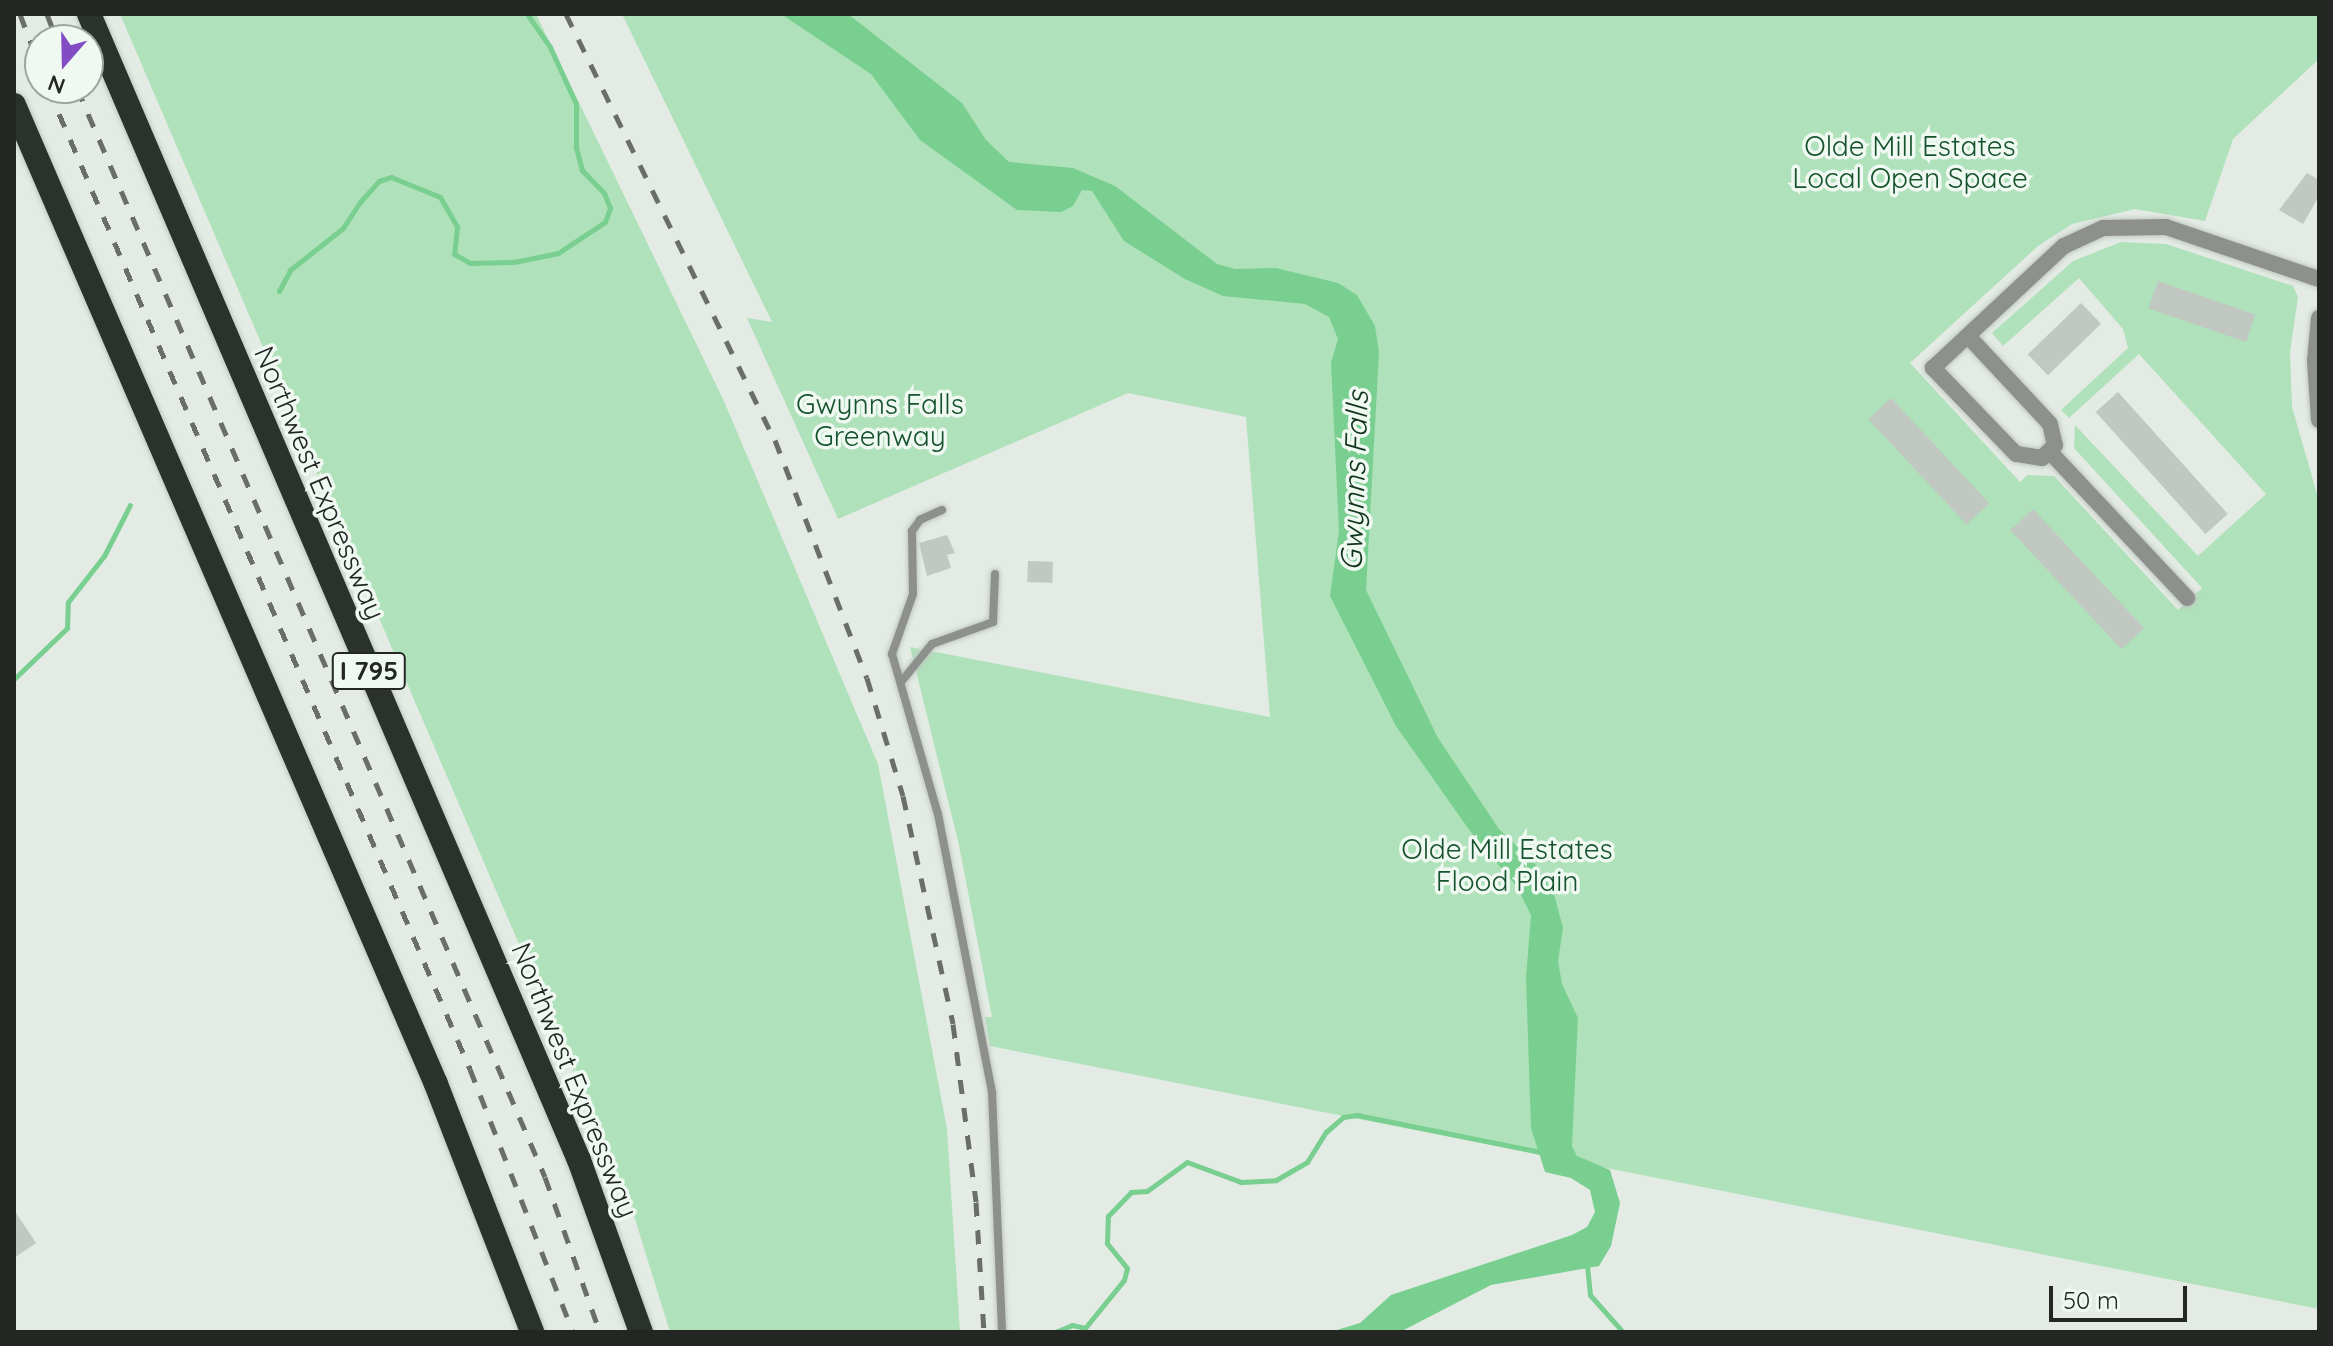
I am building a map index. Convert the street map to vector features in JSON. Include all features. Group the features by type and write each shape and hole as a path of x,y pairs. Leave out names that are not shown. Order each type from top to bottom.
{"highway":[{"name":"Northwest Expressway","path":"89,14 573,1146 641,1332"},
{"path":"14,105 436,1084 532,1332"}],"street":[{"path":"2051,453 2028,460 2016,454 1933,368 2064,246 2103,228 2166,227 2319,279"},
{"path":"2319,318 2315,361 2319,420"},
{"path":"1968,336 2050,424 2055,435 2051,453"},
{"path":"2051,453 2187,598"}],"lane":[{"path":"942,510 920,520 912,531 913,594 892,654 938,814 992,1092 1002,1332"},
{"path":"901,682 932,644 993,622 995,574"}],"green space":[{"path":"120,14 536,14 723,399 878,764 947,1129 960,1332 670,1332 630,1203"},
{"path":"622,14 2319,14 2319,59 2233,139 2205,221 2135,209 2072,224 2038,246 1910,363 2020,482 2028,475 2054,476 2178,610 2202,588 2074,448 2075,425 2198,556 2266,494 2139,354 2069,418 2061,410 2128,348 2123,329 2079,278 2003,346 1992,333 2073,261 2121,242 2166,244 2293,286 2298,297 2290,352 2292,407 2319,501 2319,1309 990,1046 985,1017 992,1017 959,845 910,647 1270,717 1246,417 1128,393 838,519 747,318 772,322"}],"water":[{"name":"Gwynns Falls","path":"781,14 848,14 962,103 986,140 1009,162 1073,168 1115,186 1217,264 1235,269 1276,268 1338,283 1357,295 1375,326 1379,352 1366,590 1438,738 1499,829 1533,861 1554,894 1563,928 1558,961 1562,984 1578,1018 1572,1146 1577,1156 1610,1170 1620,1203 1611,1246 1599,1266 1491,1285 1400,1332 1330,1332 1360,1323 1391,1295 1572,1235 1587,1227 1595,1212 1590,1190 1571,1178 1545,1172 1531,1128 1526,977 1531,915 1517,887 1470,831 1396,726 1330,596 1339,531 1331,363 1338,339 1329,317 1305,304 1223,296 1185,279 1124,241 1092,191 1082,190 1073,206 1061,212 1017,210 920,140 871,74"}],"building":[{"path":"2307,173 2319,180 2319,196 2303,224 2279,210"},
{"path":"2158,281 2255,315 2246,342 2149,308"},
{"path":"2081,303 2101,324 2048,375 2028,354"},
{"path":"2118,392 2228,514 2205,534 2096,412"},
{"path":"1891,398 1989,503 1967,524 1868,419"},
{"path":"2033,509 2144,628 2121,649 2010,530"},
{"path":"947,535 955,553 947,555 951,568 927,576 919,543"},
{"path":"1028,561 1053,562 1052,583 1027,582"},
{"path":"14,1210 36,1243 14,1258"}],"waterway":[{"path":"279,291 290,270 343,228 379,181 391,177 440,197 457,227 454,254 470,263 514,262 558,253 605,222 610,208 604,193 582,170 576,147 576,104 550,47 527,14"},
{"path":"14,679 67,628 68,602 104,556 130,505"},
{"path":"1055,1332 1072,1325 1085,1328 1124,1280 1127,1268 1107,1243 1108,1216 1131,1192 1147,1191 1187,1162 1241,1182 1276,1180 1307,1162 1326,1132 1343,1117 1357,1115 1545,1153"},
{"path":"1587,1266 1590,1295 1623,1332"}],"railway":[{"path":"20,14 24,25"},
{"path":"47,14 51,24"},
{"path":"566,14 775,440 867,678 903,796 953,1024 976,1202 984,1332"},
{"path":"55,104 470,1069 573,1332"},
{"path":"84,104 545,1177 600,1332"}],"park label":[{"name":"Olde Mill Estates Local Open Space","path":"1910,162"},
{"name":"Gwynns Falls Greenway","path":"880,420"},
{"name":"Olde Mill Estates Flood Plain","path":"1507,865"}]}
